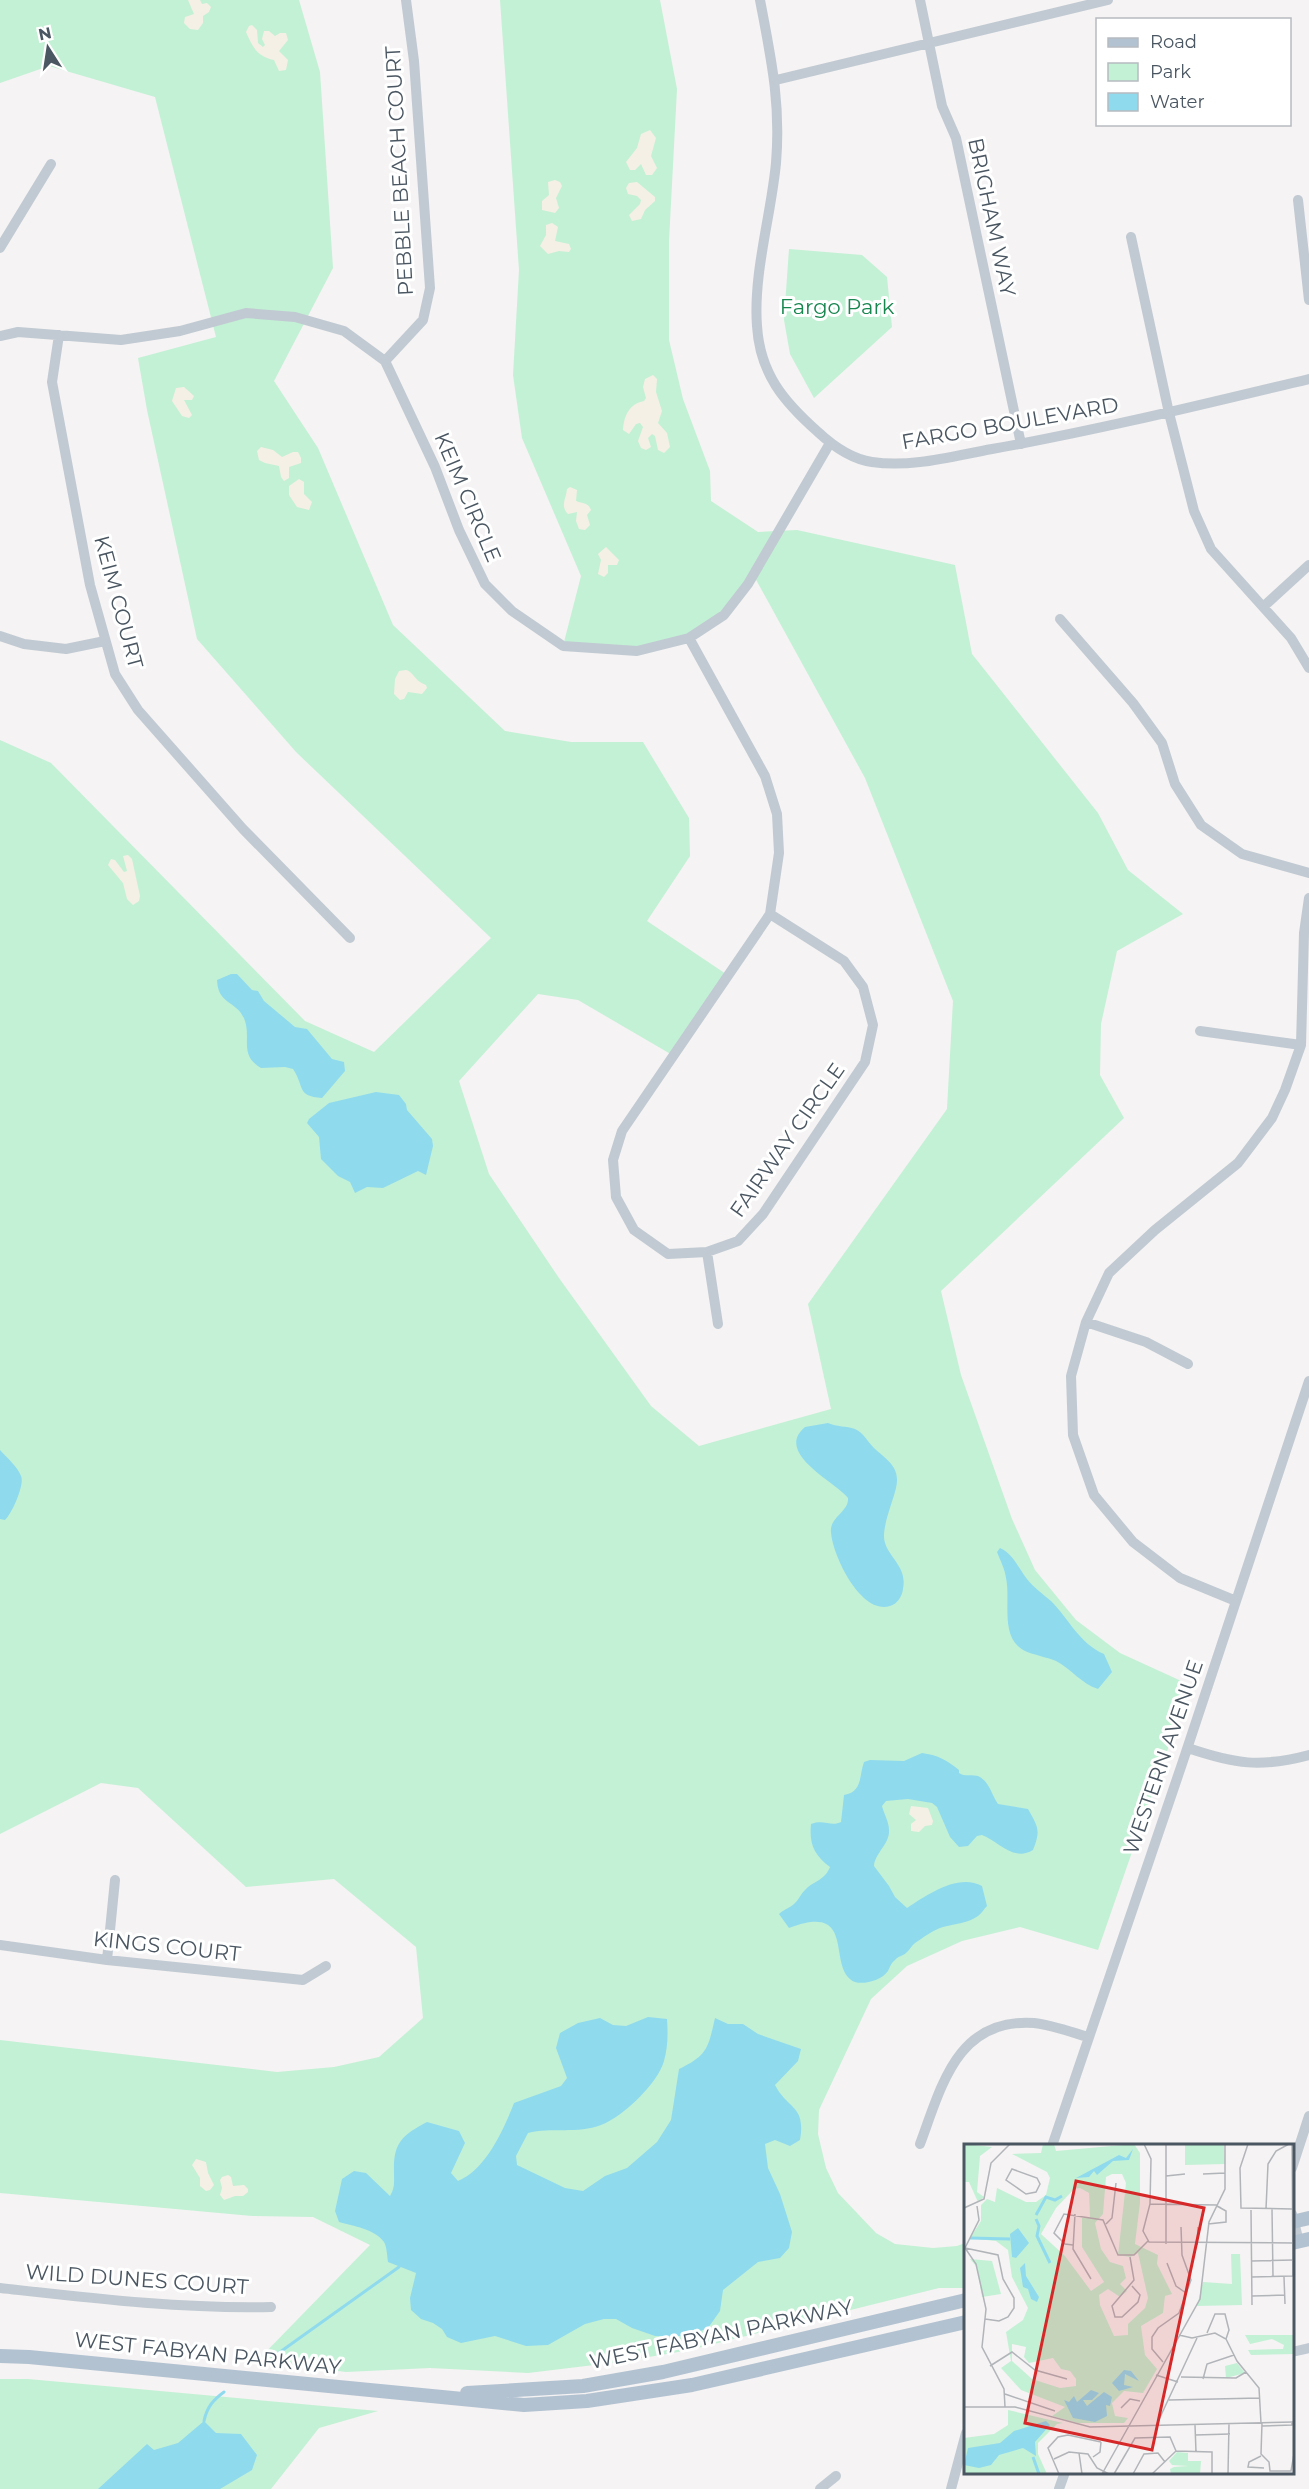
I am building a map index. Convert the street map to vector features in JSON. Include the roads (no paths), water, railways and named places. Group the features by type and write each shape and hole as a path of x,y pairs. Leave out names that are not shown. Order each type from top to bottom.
{"main road":[{"path":"1294,2219 1309,2218"},
{"name":"WEST FABYAN PARKWAY","path":"411,2395 584,2386 663,2372 964,2300"},
{"name":"WEST FABYAN PARKWAY","path":"0,2356 524,2405 587,2401 692,2385 964,2322"}],"street":[{"name":"PEBBLE BEACH COURT","path":"385,361 423,320 430,288 414,61 406,0"},
{"name":"FARGO BOULEVARD","path":"760,0 776,80 779,115 776,164 757,303 761,352 773,381 790,408 830,443 844,452 870,462 905,465 1021,444 1168,413 1309,379"},
{"name":"BRIGHAM WAY","path":"920,0 942,106 956,138 1021,444"},
{"path":"776,80 929,43 1079,3 1108,0"},
{"path":"0,248 51,164"},
{"path":"1298,200 1309,300"},
{"path":"1131,237 1168,413 1194,511 1211,549 1292,638 1309,668"},
{"name":"KEIM CIRCLE","path":"0,336 18,333 121,340 180,331 246,314 295,317 344,331 385,361 435,467 459,530 485,584 512,611 563,646 637,651 689,638 724,615 748,584 830,443"},
{"name":"KEIM COURT","path":"59,335 52,382 90,585 115,674 138,710 243,829 350,938"},
{"path":"1263,607 1309,565"},
{"path":"1060,619 1133,703 1162,743 1175,784 1201,825 1242,854 1309,873"},
{"path":"0,636 24,644 66,649 105,640"},
{"name":"FAIRWAY CIRCLE","path":"689,638 765,777 777,814 779,853 770,914 622,1131 612,1160 616,1197 634,1230 668,1254 707,1252 738,1241 763,1214 865,1062 873,1025 863,987 844,961 770,914"},
{"path":"1236,1601 1180,1578 1133,1542 1094,1495 1072,1435 1071,1376 1086,1322 1109,1273 1155,1230 1214,1185 1238,1163 1272,1118 1301,1045 1304,933 1309,898"},
{"path":"1200,1030 1301,1045"},
{"path":"707,1252 718,1324"},
{"path":"1086,1322 1146,1342 1188,1364"},
{"name":"WESTERN AVENUE","path":"1052,2144 1188,1748 1309,1381"},
{"path":"1188,1748 1223,1760 1248,1764 1275,1763 1309,1755"},
{"path":"107,1960 115,1880"},
{"name":"KINGS COURT","path":"0,1945 107,1960 303,1980 326,1966"},
{"path":"920,2144 945,2078 957,2056 981,2033 1006,2023 1036,2024 1088,2037"},
{"path":"1294,2165 1309,2116"},
{"path":"1294,2222 1300,2241"},
{"name":"WILD DUNES COURT","path":"0,2288 143,2303 232,2308 271,2307"},
{"path":"1294,2352 1309,2348"},
{"path":"951,2489 964,2440"},
{"path":"1059,2489 1064,2474"},
{"path":"820,2489 837,2476"}],"water":[{"path":"237,974 252,990 258,991 264,1001 295,1027 307,1029 332,1059 344,1062 345,1071 322,1098 308,1095 302,1090 293,1069 261,1068 250,1058 247,1028 242,1014 224,999 218,988 217,980"},
{"path":"376,1092 399,1095 406,1104 407,1110 432,1139 433,1146 426,1175 418,1171 383,1188 367,1187 355,1193 350,1182 338,1176 321,1159 319,1137 307,1123 329,1103"},
{"path":"828,1423 855,1429 861,1433 895,1469 896,1488 884,1536 885,1543 904,1580 900,1597 895,1604 890,1606 879,1606 869,1602 850,1582 837,1555 831,1533 831,1527 845,1507 848,1498 810,1466 797,1447 797,1437 805,1427"},
{"path":"0,1450 17,1469 22,1480 17,1499 5,1520 0,1519"},
{"path":"1000,1548 1012,1557 1030,1582 1051,1601 1081,1637 1104,1654 1112,1672 1098,1689 1087,1684 1056,1661 1025,1651 1017,1645 1009,1628 1006,1578 997,1552"},
{"path":"922,1753 946,1761 961,1774 978,1776 988,1785 998,1804 1028,1809 1037,1829 1037,1838 1033,1850 1019,1854 982,1835 977,1836 968,1846 959,1847 950,1837 937,1807 932,1803 908,1799 886,1801 882,1806 889,1835 874,1866 895,1897 907,1908 943,1887 963,1882 982,1886 987,1906 979,1915 966,1922 939,1928 925,1936 909,1951 896,1959 882,1977 868,1982 855,1982 846,1975 833,1930 825,1923 811,1922 789,1928 779,1914 794,1904 809,1886 828,1871 830,1867 814,1849 811,1824 841,1822 844,1795 857,1787 864,1762 870,1760 904,1761"},
{"path":"648,2017 667,2019 668,2035 664,2061 647,2089 619,2115 601,2125 583,2129 528,2133 516,2156 517,2165 565,2188 583,2191 605,2176 627,2168 657,2142 671,2120 679,2069 696,2059 705,2050 715,2018 728,2024 743,2024 758,2034 801,2049 798,2061 775,2085 798,2114 801,2129 800,2140 790,2146 775,2140 765,2144 768,2168 780,2194 792,2232 789,2248 780,2258 758,2262 723,2290 720,2311 708,2328 688,2336 655,2336 632,2328 616,2319 604,2319 585,2324 548,2345 526,2346 495,2336 461,2343 447,2337 442,2329 421,2319 411,2310 410,2298 416,2273 388,2262 385,2244 375,2234 339,2222 335,2211 342,2179 354,2171 366,2173 390,2196 394,2185 397,2147 411,2131 427,2122 459,2131 465,2143 451,2173 458,2181 477,2168 485,2158 499,2137 514,2103 561,2086 567,2078 556,2048 560,2033 578,2023 600,2018 613,2025 626,2026"},
{"path":"204,2421 216,2433 241,2434 257,2455 252,2470 220,2489 98,2489 147,2444 154,2450 178,2443"}],"waterway":[{"path":"273,2357 399,2267"},
{"path":"204,2421 211,2404 224,2392"}],"park label":[{"name":"Fargo Park","path":"837,306"}]}
